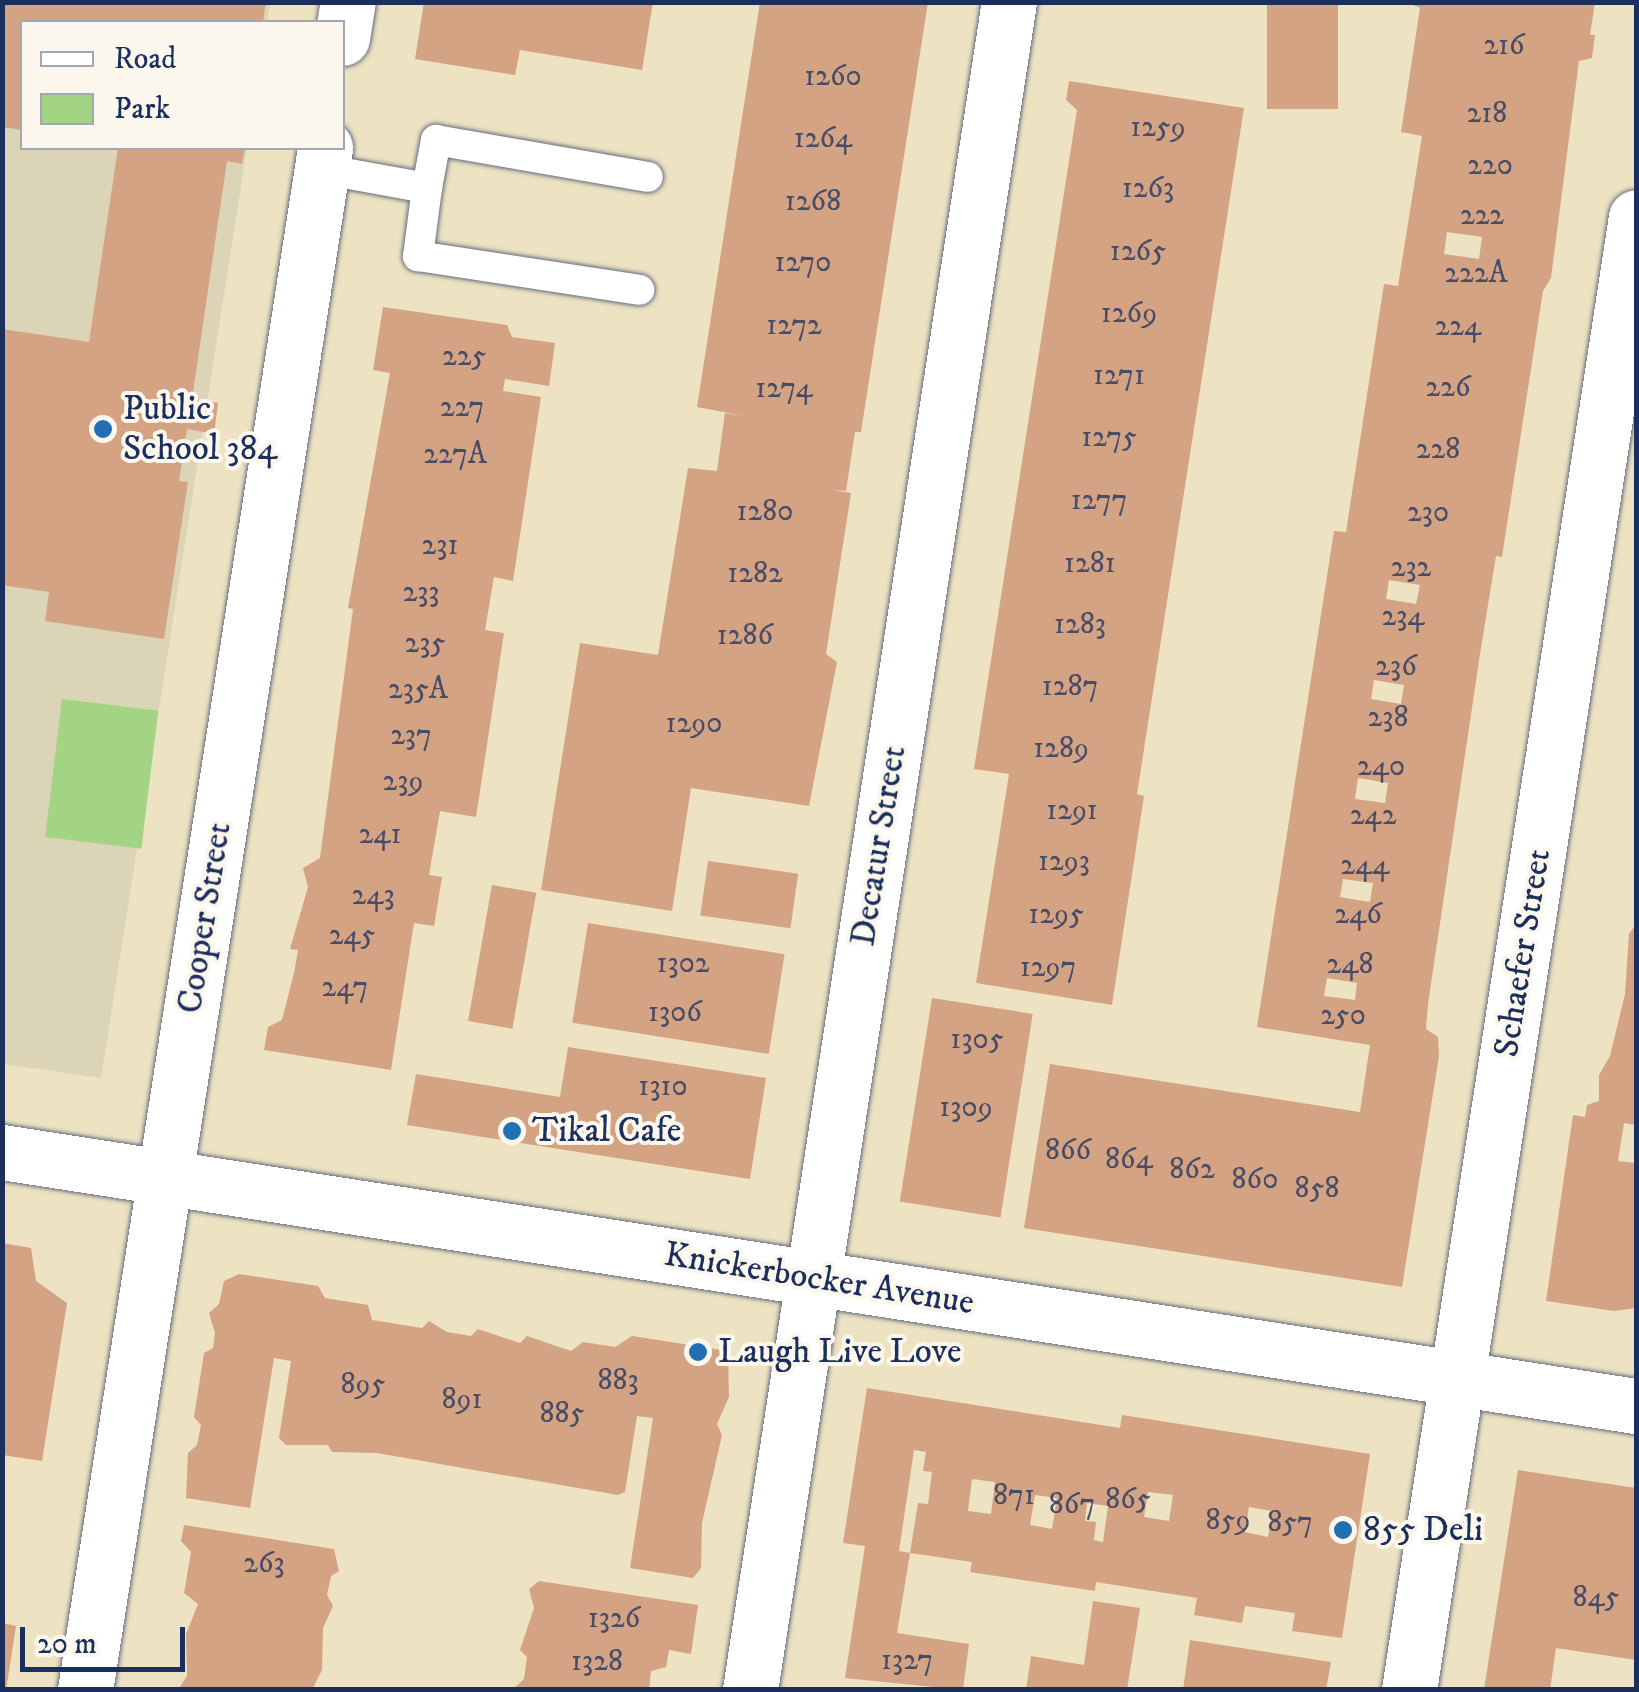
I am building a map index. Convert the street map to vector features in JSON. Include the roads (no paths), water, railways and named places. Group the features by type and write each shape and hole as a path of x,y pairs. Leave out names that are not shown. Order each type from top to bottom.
{"street":[{"name":"Decatur Street","path":"750,1690 1009,2"},
{"name":"Cooper Street","path":"86,1690 324,158"},
{"name":"Schaefer Street","path":"1409,1690 1636,217"},
{"name":"Knickerbocker Avenue","path":"2,1152 1636,1406"}],"lane":[{"path":"639,290 418,256 436,140 648,177"},
{"path":"324,158 427,188"}],"place":[{"name":"Public School 384","path":"103,429"},
{"name":"Tikal Cafe","path":"512,1131"},
{"name":"Laugh Live Love","path":"698,1352"},
{"name":"855 Deli","path":"1343,1530"}]}
